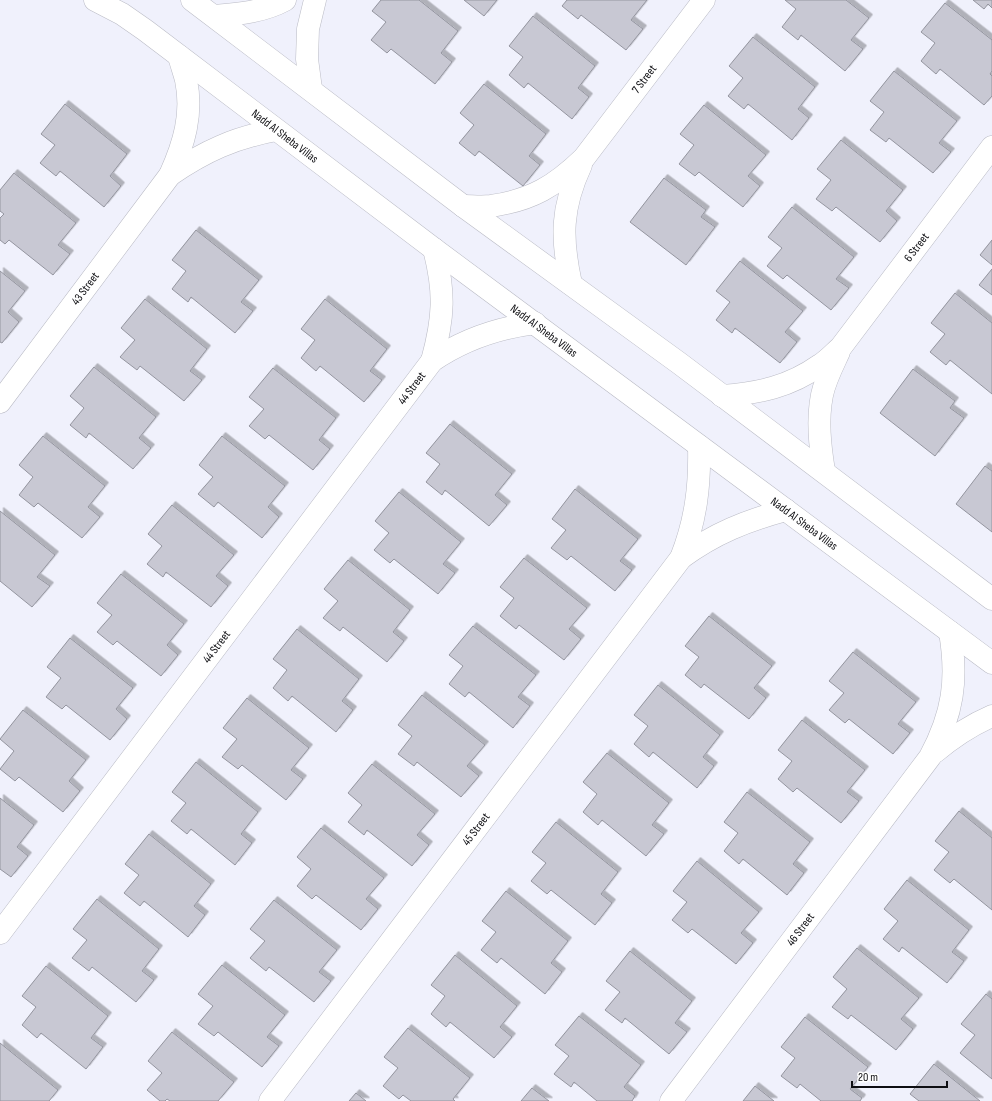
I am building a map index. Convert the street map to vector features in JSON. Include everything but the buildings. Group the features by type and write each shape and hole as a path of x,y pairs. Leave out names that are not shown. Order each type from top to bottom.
{"street":[{"name":"Nadd Al Sheba Villas","path":"95,0 128,18 434,249 992,663"},
{"path":"192,0 463,206 986,590"},
{"path":"214,16 245,14 275,5 285,0"},
{"path":"311,89 307,60 308,29 315,0"},
{"name":"7 Street","path":"584,158 704,0"},
{"path":"170,175 181,151 187,122 188,104 186,80 179,56"},
{"path":"170,175 213,149 254,134 276,130"},
{"name":"6 Street","path":"841,347 992,147"},
{"path":"463,206 490,206 517,201 536,194 564,177 584,158"},
{"path":"571,284 565,258 564,232 566,206 573,182 584,158"},
{"name":"43 Street","path":"0,402 170,175"},
{"path":"432,361 441,319 443,295 440,272 434,249"},
{"path":"432,361 448,350 490,332 512,326 535,323"},
{"path":"722,396 749,394 775,388 799,379 822,364 841,347"},
{"path":"824,471 820,446 822,394 841,347"},
{"name":"44 Street","path":"0,933 432,361"},
{"path":"681,558 691,528 697,501 699,446"},
{"path":"681,558 706,541 732,527 758,517 786,510"},
{"name":"45 Street","path":"270,1101 681,558"},
{"path":"930,757 946,724 951,701 954,655 950,632"},
{"path":"930,757 958,734 978,722 992,716"},
{"name":"46 Street","path":"671,1101 930,757"}]}
